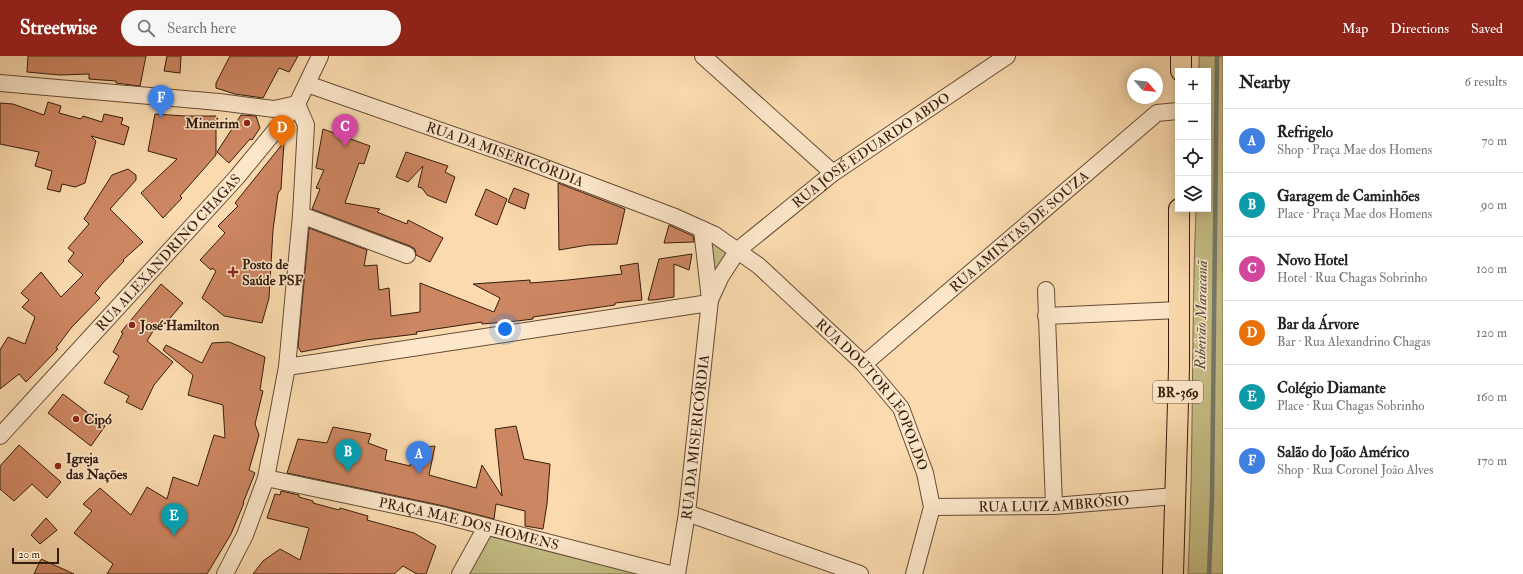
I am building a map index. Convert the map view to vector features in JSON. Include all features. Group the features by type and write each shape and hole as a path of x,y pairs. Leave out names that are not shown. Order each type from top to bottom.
{"main road":[{"path":"1181,56 1181,68"},
{"name":"BR-369","path":"1173,574 1179,368 1179,212"}],"street":[{"name":"RUA ALEXANDRINO CHAGAS","path":"0,436 220,196 297,104 320,56"},
{"path":"703,56 833,173"},
{"name":"RUA JOSÉ EDUARDO ABDO","path":"738,250 833,173 1007,56"},
{"path":"0,83 219,102 274,109 297,104 306,125 301,215 287,367 266,478 245,535 225,574"},
{"name":"RUA DA MISERICÓRDIA","path":"307,84 637,201 715,235 738,250 721,276 710,301"},
{"name":"RUA AMINTAS DE SOUZA","path":"864,364 1157,113 1175,111"},
{"path":"301,215 407,255"},
{"name":"RUA DA MISERICÓRDIA","path":"677,574 687,513 710,301 702,229"},
{"name":"RUA DOUTOR LEOPOLDO","path":"738,250 759,266 864,364 901,408 924,473 932,507 914,574"},
{"path":"1046,290 1054,506"},
{"path":"287,367 710,301"},
{"path":"1046,316 1179,310"},
{"name":"PRAÇA MAE DOS HOMENS","path":"266,478 442,515 670,574"},
{"name":"RUA LUIZ AMBRÓSIO","path":"932,507 1054,506 1175,496"},
{"path":"687,513 860,574"},
{"path":"460,574 486,527"}],"shaded area":[{"path":"1199,56 1223,56 1223,574 1188,574 1196,212 1211,212 1211,68 1199,68"},
{"path":"705,235 732,249 721,267 709,268"},
{"path":"489,536 526,543 648,574 467,574"}],"building":[{"path":"28,56 146,56 140,86 116,83 116,81 89,79 89,74 60,75 27,72"},
{"path":"167,56 181,56 180,73 164,71"},
{"path":"230,56 298,56 289,72 279,68 263,98 235,94 216,88 216,83"},
{"path":"48,102 61,106 59,113 81,119 83,116 102,122 104,114 123,118 121,124 129,127 124,145 91,136 96,141 85,183 75,187 62,184 60,192 47,189 52,171 35,166 39,152 0,144 0,103 13,104 44,115"},
{"path":"155,114 216,116 216,155 180,196 182,198 163,218 141,193 177,159 148,151"},
{"path":"241,115 256,116 260,128 252,140 250,139 229,163 217,152"},
{"path":"323,129 370,146 364,164 359,163 345,203 380,209 377,212 407,224 408,220 443,238 430,262 416,255 415,249 410,246 312,209 320,189 316,188 324,170 316,168"},
{"path":"284,142 281,189 278,193 273,230 269,298 262,323 224,316 202,298 216,271 212,268 211,270 200,260 225,233 218,226 238,206 235,203"},
{"path":"406,152 448,166 445,172 455,177 446,203 427,195 422,188 418,187 423,166 408,182 396,177"},
{"path":"128,169 136,175 136,180 110,209 143,242 123,260 124,261 102,284 95,293 100,298 71,328 56,348 58,349 26,382 19,374 0,389 0,350 8,337 25,344 35,317 22,307 29,300 21,293 41,272 61,297 83,275 68,261 74,253 68,248 89,224 84,219 112,175"},
{"path":"558,183 625,209 617,244 588,245 559,250"},
{"path":"514,188 529,194 525,209 508,202"},
{"path":"486,189 507,199 497,225 475,215"},
{"path":"669,225 693,236 694,242 664,243"},
{"path":"309,228 367,250 364,266 377,265 379,290 389,288 391,316 420,312 420,283 494,312 500,298 473,284 530,280 530,283 622,274 620,266 638,263 642,300 533,317 533,319 482,324 482,322 416,332 417,334 366,340 301,352 298,347"},
{"path":"692,254 689,270 674,264 674,297 648,300 659,259"},
{"path":"161,284 183,303 165,324 160,320 147,341 173,362 154,385 142,410 126,402 129,396 104,383 119,356 113,352 123,333 121,332"},
{"path":"229,342 265,357 260,390 263,391 255,424 259,435 249,470 255,473 231,534 207,574 107,574 113,564 74,533 92,511 83,504 100,488 131,515 147,487 167,499 173,477 198,486 214,435 225,438 223,405 188,395 193,375 163,350 166,345 202,363 212,343"},
{"name":"Cipó","path":"63,394 105,426 91,446 48,413"},
{"path":"516,426 524,459 550,464 547,504 543,529 525,526 525,511 496,504 494,519 444,506 287,473 298,439 327,443 333,427 371,434 368,443 387,450 385,460 410,466 413,448 435,446 429,475 476,488 482,465 502,496 495,429"},
{"path":"19,445 61,482 47,498 32,484 14,501 0,489 0,466"},
{"path":"281,491 299,495 299,497 313,501 313,503 339,510 340,508 368,516 367,520 414,533 436,546 426,574 417,574 403,566 394,574 253,574 263,561 280,549 300,560 309,528 267,518 275,494 280,495"},
{"path":"46,518 57,530 40,544 31,535"},
{"path":"41,559 74,574 34,574"}],"waterway":[{"name":"Ribeirão Maracanã","path":"1209,574 1212,498 1217,56"}],"place":[{"name":"Salão do João Américo","path":"161,118"},
{"name":"Mineirim","path":"247,123"},
{"name":"Novo Hotel","path":"345,147"},
{"name":"Bar da Árvore","path":"282,148"},
{"name":"Posto de Saúde PSF","path":"233,272"},
{"name":"José Hamilton","path":"132,325"},
{"name":"Cipó","path":"76,419"},
{"name":"Igreja das Nações","path":"58,466"},
{"name":"Garagem de Caminhões","path":"348,472"},
{"name":"Refrigelo","path":"419,474"},
{"name":"Colégio Diamante","path":"174,536"}]}
